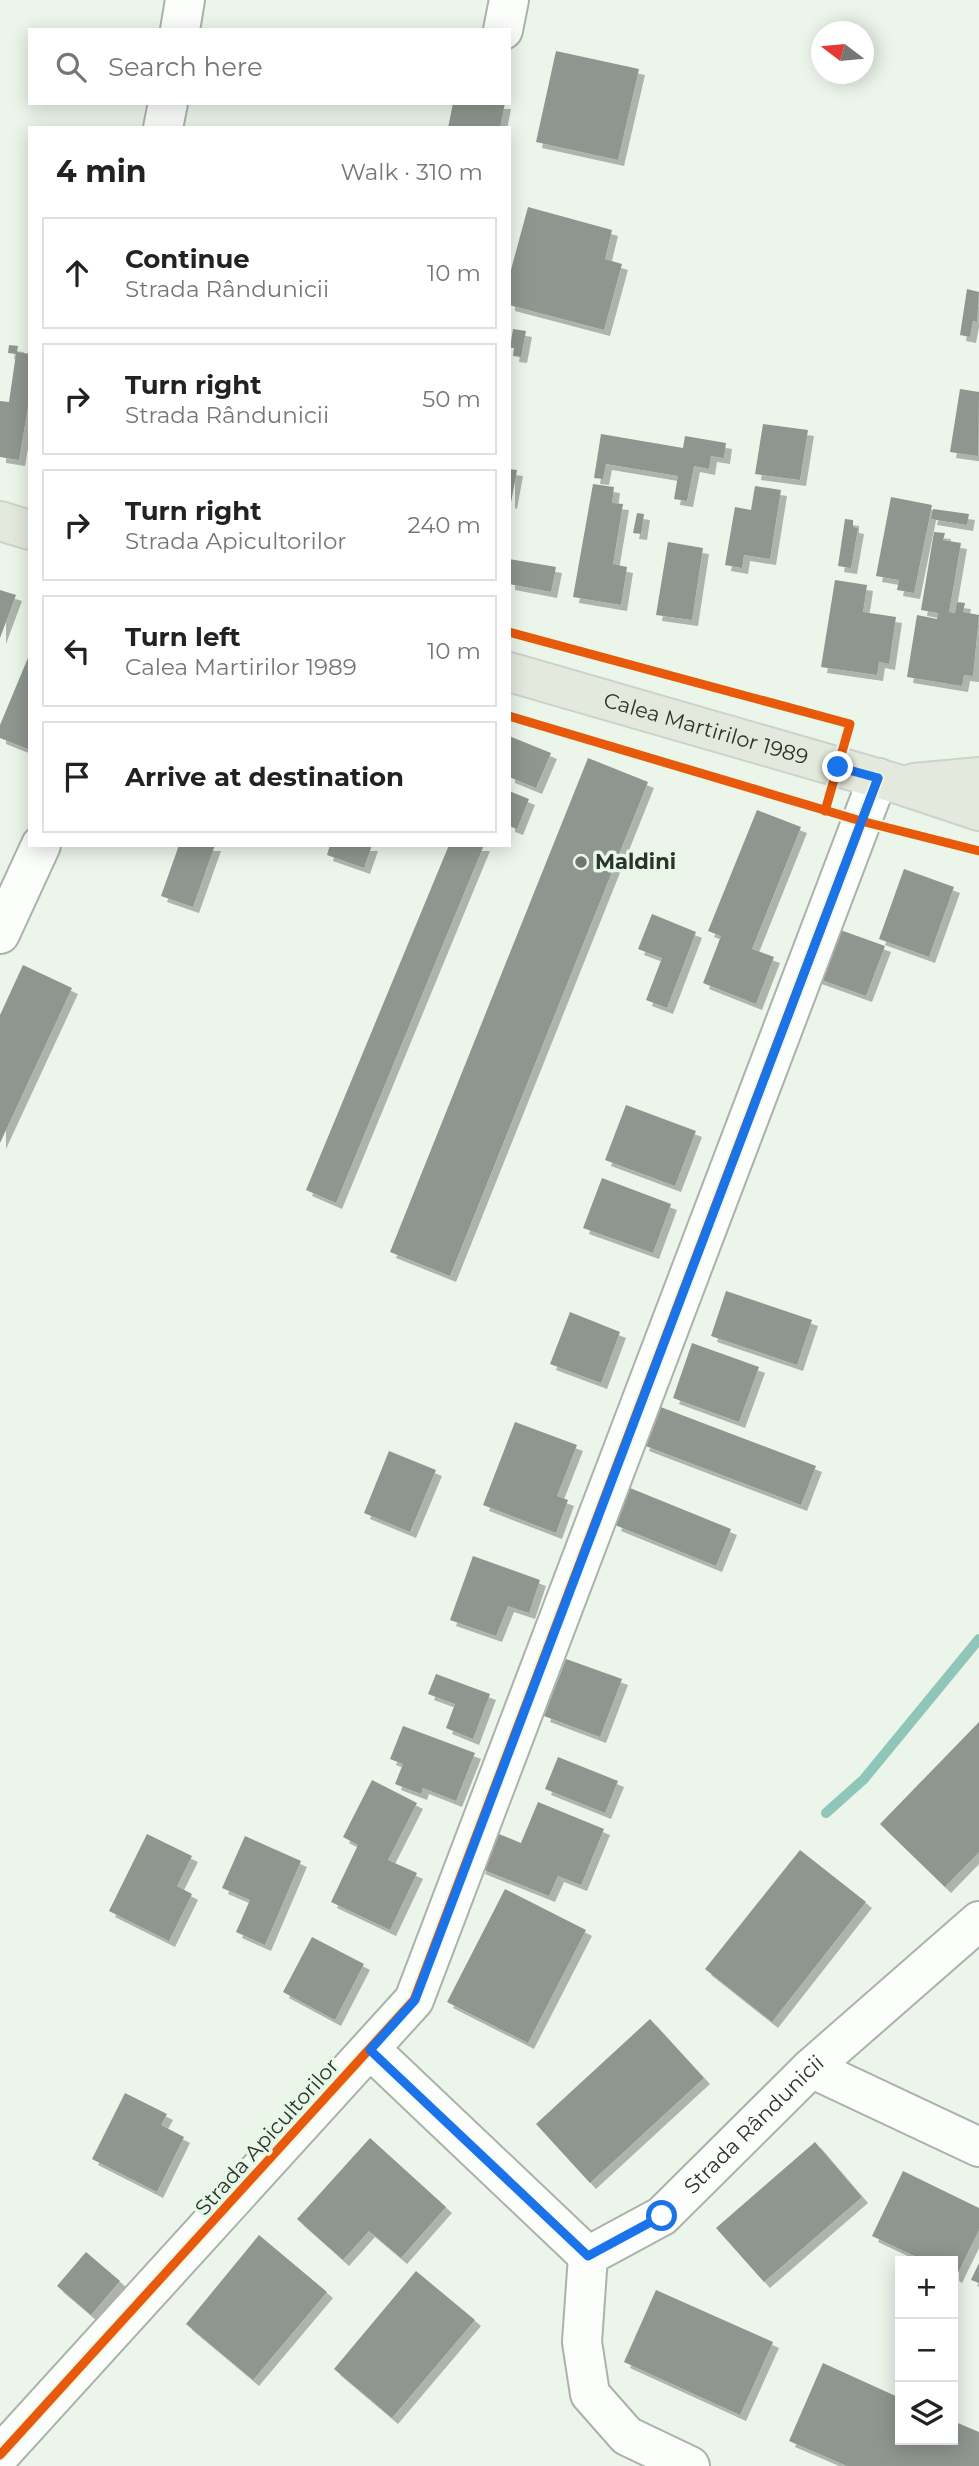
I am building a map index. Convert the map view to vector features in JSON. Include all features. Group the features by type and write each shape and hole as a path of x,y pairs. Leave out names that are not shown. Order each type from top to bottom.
{"main road":[{"path":"0,520 28,529"},
{"name":"Calea Martirilor 1989","path":"511,673 890,782 979,811"},
{"name":"Calea Martirilor 1989","path":"890,782 979,777"}],"street":[{"path":"180,28 185,0"},
{"path":"503,28 509,0"},
{"path":"163,126 168,105"},
{"name":"Strada Apicultorilor","path":"0,2455 415,2000 890,782"},
{"path":"0,934 40,847"},
{"name":"Strada Rândunicii","path":"588,2256 662,2216 811,2068 979,1921"},
{"path":"370,2050 588,2256 582,2342 590,2394 627,2436 690,2466"},
{"path":"811,2068 979,2147"}],"building":[{"path":"556,51 639,69 618,160 536,142"},
{"path":"453,105 505,105 500,126 448,126"},
{"path":"528,207 612,230 605,259 622,264 604,330 511,306 511,270"},
{"path":"967,289 979,292 977,322 973,321 970,337 960,335"},
{"path":"513,329 526,331 521,357 513,356"},
{"path":"9,345 18,346 17,352 28,354 28,407 19,460 0,457 0,401 9,402 16,354 8,353"},
{"path":"960,389 979,392 978,456 950,452"},
{"path":"763,424 808,430 800,480 755,474"},
{"path":"601,434 683,448 685,436 726,443 724,458 711,456 709,469 694,466 687,501 674,499 678,476 606,464 603,479 594,478"},
{"path":"511,469 517,470 511,503"},
{"path":"593,484 614,487 612,503 623,504 613,564 627,567 621,605 573,597"},
{"path":"755,486 781,490 770,559 744,555 742,568 725,565 735,507 751,510"},
{"path":"891,497 932,505 914,593 897,590 899,580 876,576"},
{"path":"933,509 969,514 967,525 931,519"},
{"path":"637,513 644,514 641,534 633,533"},
{"path":"845,519 853,520 853,527 858,528 851,568 838,566"},
{"path":"934,532 945,533 943,540 961,543 949,612 955,613 957,602 965,603 963,612 979,615 973,676 964,675 962,686 907,677 917,615 937,619 938,613 921,610"},
{"path":"668,542 703,548 692,620 656,615"},
{"path":"511,559 556,567 551,592 511,584"},
{"path":"835,580 867,585 863,612 896,617 889,664 879,662 877,675 821,667"},
{"path":"0,590 16,595 0,638"},
{"path":"28,658 28,749 0,738 0,725"},
{"path":"511,737 551,753 536,788 511,778"},
{"path":"588,758 648,782 450,1276 390,1252"},
{"path":"511,792 529,799 517,829 511,827"},
{"path":"757,810 801,827 752,949 774,957 756,1004 703,983 721,936 708,931"},
{"path":"178,847 214,847 193,907 161,896"},
{"path":"329,847 371,847 364,868 327,855"},
{"path":"448,847 483,847 336,1203 306,1190"},
{"path":"904,869 954,887 929,957 879,939"},
{"path":"652,914 696,932 667,1008 646,1000 662,958 638,949"},
{"path":"832,927 885,946 866,996 813,977"},
{"path":"23,965 72,988 0,1143 0,1015"},
{"path":"626,1105 696,1131 675,1186 605,1160"},
{"path":"602,1178 671,1204 653,1253 583,1228"},
{"path":"726,1291 812,1320 797,1365 711,1336"},
{"path":"570,1312 620,1332 601,1383 550,1364"},
{"path":"692,1343 759,1367 739,1422 673,1398"},
{"path":"658,1406 816,1466 801,1505 643,1445"},
{"path":"515,1422 577,1445 557,1496 568,1500 556,1533 483,1505"},
{"path":"389,1451 436,1470 410,1532 364,1513"},
{"path":"630,1488 731,1529 716,1566 615,1525"},
{"path":"473,1556 540,1580 529,1613 508,1606 496,1636 450,1620"},
{"path":"566,1659 622,1679 600,1737 544,1716"},
{"path":"436,1674 490,1694 473,1739 446,1728 455,1704 428,1694"},
{"path":"979,1722 979,1852 945,1887 880,1824"},
{"path":"403,1726 475,1753 456,1801 423,1788 421,1794 395,1784 403,1764 390,1759"},
{"path":"558,1757 618,1781 605,1813 545,1789"},
{"path":"372,1780 417,1803 388,1860 417,1873 390,1930 331,1902 358,1845 343,1837"},
{"path":"538,1802 604,1829 581,1885 558,1876 549,1896 479,1868 494,1832 521,1843"},
{"path":"147,1834 192,1856 177,1886 192,1894 169,1941 109,1911"},
{"path":"245,1836 301,1861 265,1945 236,1932 250,1900 222,1888"},
{"path":"800,1850 866,1902 772,2022 705,1969"},
{"path":"505,1889 586,1930 528,2043 447,2002"},
{"path":"312,1937 364,1964 335,2020 283,1992"},
{"path":"650,2019 704,2078 590,2183 536,2124"},
{"path":"125,2093 167,2114 161,2125 184,2137 157,2192 92,2159"},
{"path":"370,2138 446,2207 401,2258 369,2231 343,2260 297,2219"},
{"path":"815,2142 862,2197 764,2282 716,2228"},
{"path":"903,2171 979,2208 979,2230 958,2273 958,2256 914,2256 872,2236"},
{"path":"259,2235 327,2292 253,2380 186,2324"},
{"path":"86,2252 120,2281 91,2315 57,2286"},
{"path":"979,2263 979,2283 971,2280"},
{"path":"416,2271 475,2320 392,2418 334,2369"},
{"path":"656,2290 773,2342 740,2415 624,2362"},
{"path":"823,2363 895,2396 895,2445 958,2445 958,2423 979,2432 979,2466 847,2466 789,2441"}],"waterway":[{"path":"826,1813 864,1779 979,1639"}],"cycle path":[{"path":"511,633 850,724 825,811"},
{"path":"511,717 861,821 979,851"},
{"path":"0,2455 414,2000 878,778"}],"place":[{"name":"Maldini","path":"581,862"}],"route":[{"path":"662,2216 588,2256 370,2050 415,2000 878,778 838,767"}]}
